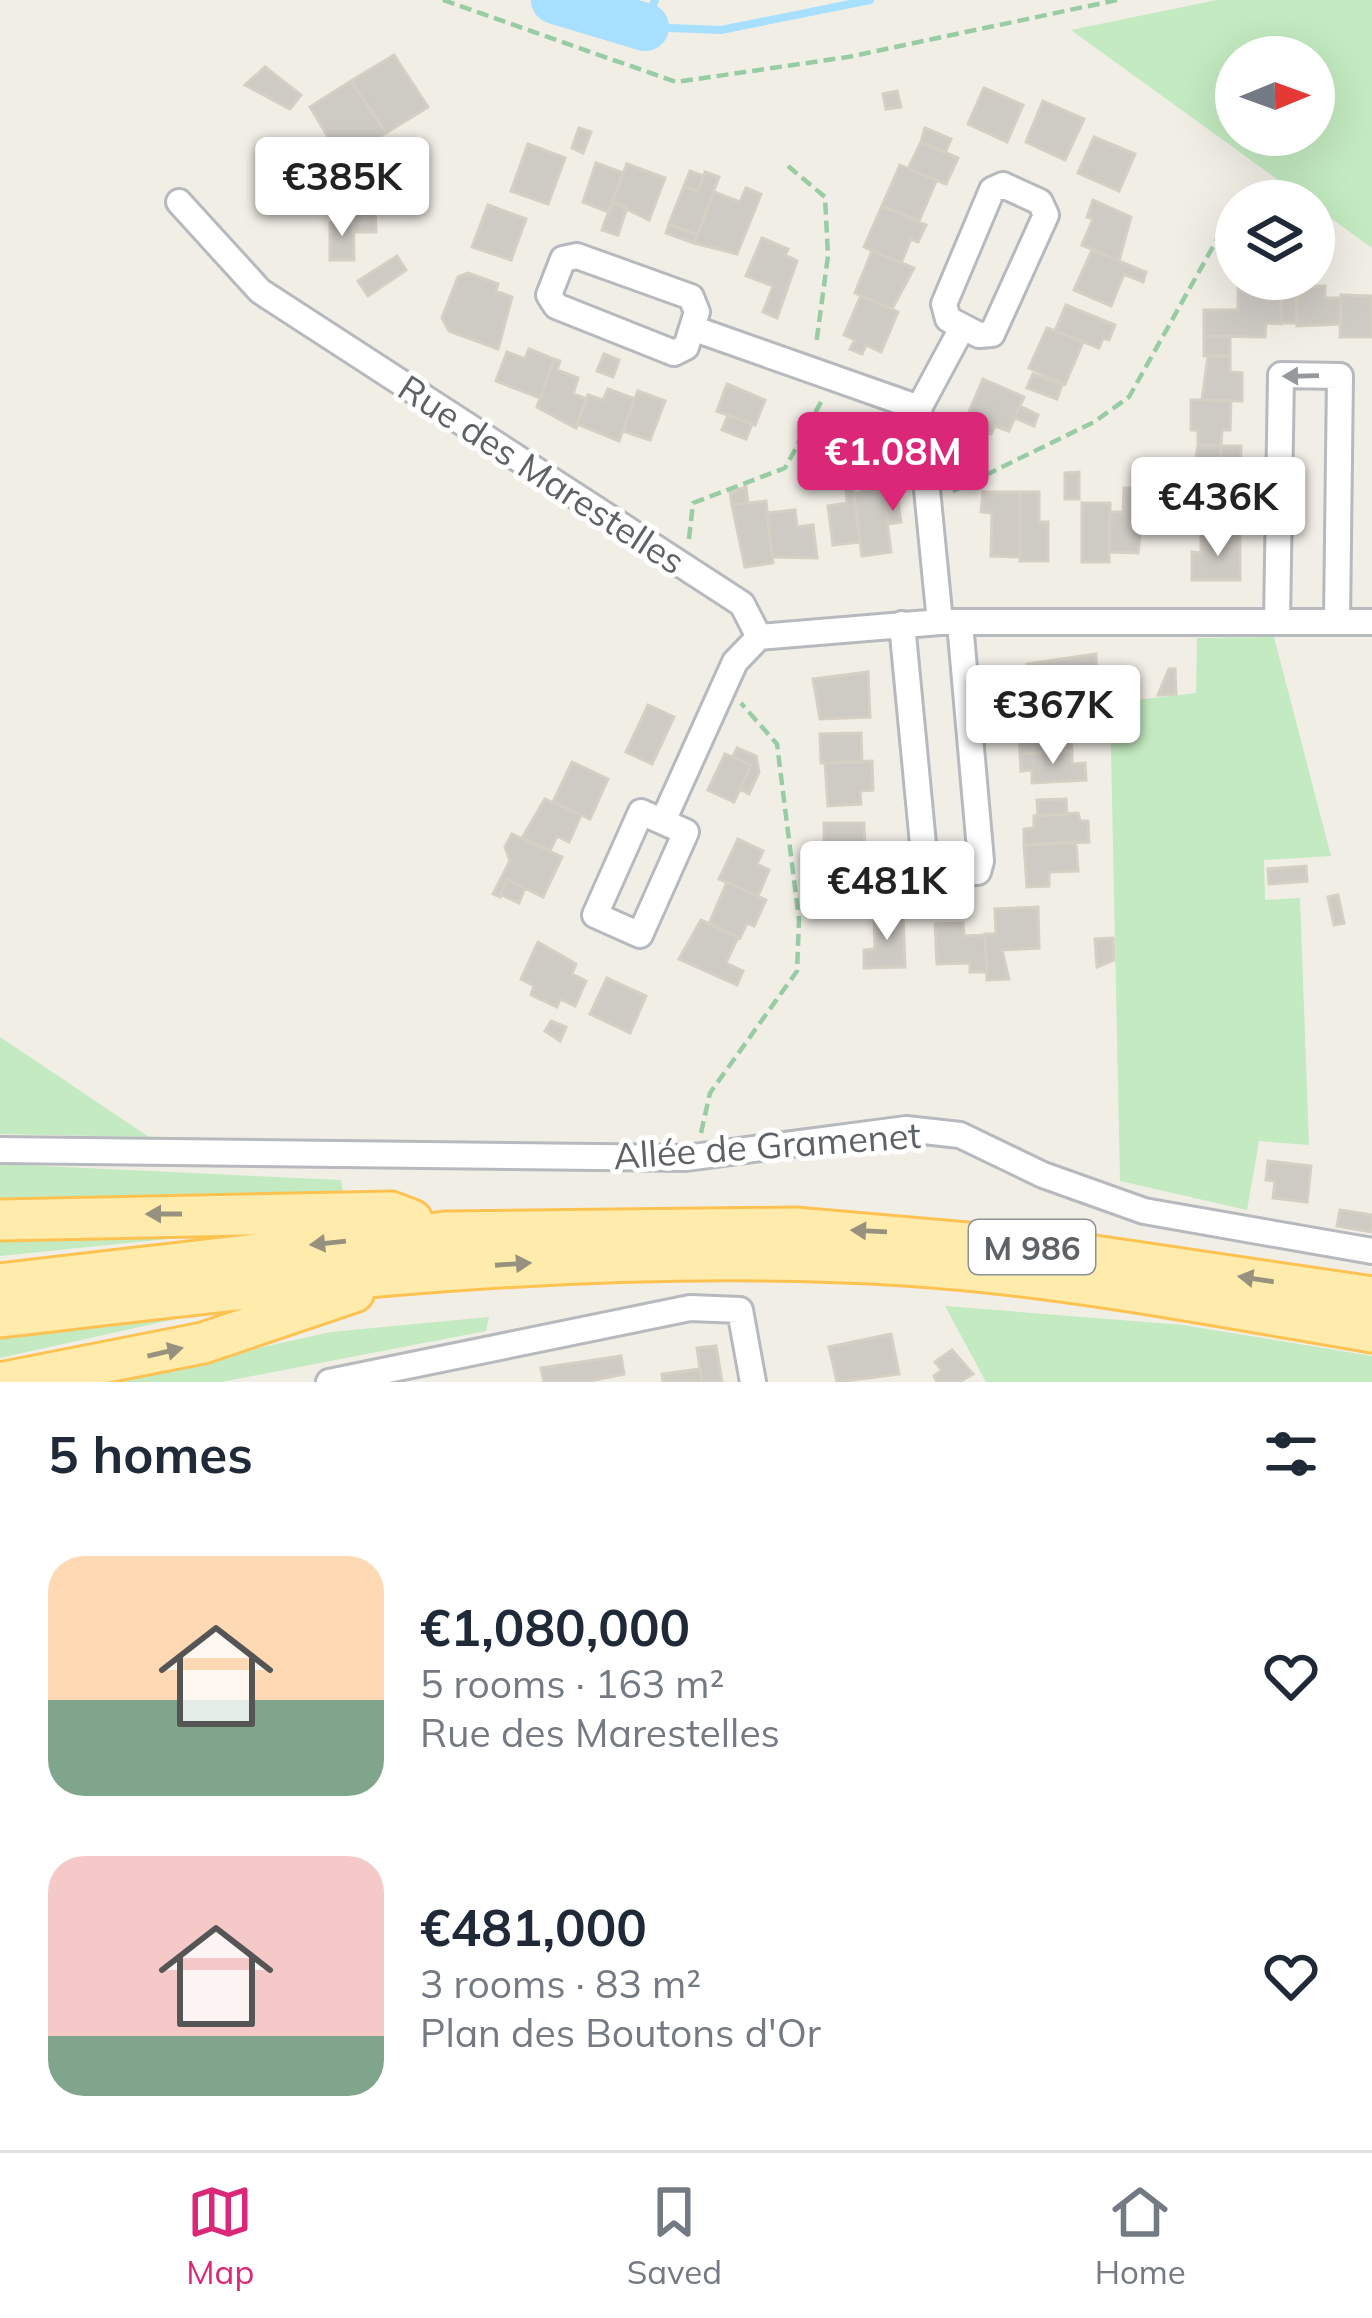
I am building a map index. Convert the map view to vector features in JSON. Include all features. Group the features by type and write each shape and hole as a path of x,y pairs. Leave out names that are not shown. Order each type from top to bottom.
{"main road":[{"name":"M 986","path":"0,1220 391,1212 445,1232"},
{"name":"M 986","path":"0,1284 445,1232 795,1228 908,1233 1372,1297"},
{"name":"M 986","path":"0,1317 397,1271 688,1258 909,1265 1372,1332"},
{"name":"M 986","path":"4,1382 203,1343 335,1300 397,1271"}],"street":[{"path":"1004,185 1040,202 1046,215 992,334 962,328 947,319 944,304 992,190 1004,185"},
{"name":"Rue des Marestelles","path":"179,202 260,292 742,604 759,637"},
{"path":"577,256 691,297 697,312 692,328 686,347 674,353 556,306 549,295 563,259 577,256"},
{"path":"692,328 919,408"},
{"path":"902,624 925,865 933,874 977,872 981,860 919,408 962,328"},
{"path":"1277,621 1281,375 1340,376 1337,621"},
{"path":"663,821 735,662 759,637 950,622 1372,622"},
{"path":"641,812 663,821 686,832 640,935 596,915 641,812"},
{"name":"Allée de Gramenet","path":"0,1150 686,1158 881,1130 937,1131 960,1136 1127,1206 1372,1251"},
{"path":"328,1382 690,1308 740,1310 753,1382"}],"path":[{"path":"443,0 676,82 848,57 1117,0"},
{"path":"678,562 689,538 693,502 784,468 823,372 828,256 825,197 788,166"},
{"path":"931,501 1094,422 1129,397 1215,242"},
{"path":"686,1158 700,1137 710,1093 797,971 800,920 777,744 725,686"}],"green space":[{"path":"1217,0 1372,0 1372,248 1335,221 1335,180 1278,180 1245,156 1335,156 1335,36 1215,36 1215,134 1071,30"},
{"path":"1274,637 1331,856 1264,860 1265,900 1300,898 1309,1145 1259,1141 1247,1210 1120,1181 1110,703 1196,693 1197,638"},
{"path":"0,1037 149,1137 0,1134"},
{"path":"0,1164 341,1180 343,1192 0,1200"},
{"path":"226,1233 0,1256 0,1240"},
{"path":"945,1306 1183,1325 1372,1356 1372,1382 986,1382"},
{"path":"207,1312 0,1358 0,1339"},
{"path":"489,1317 486,1331 221,1382 106,1382 331,1332"}],"building":[{"path":"394,55 428,107 386,133 351,81"},
{"path":"265,67 301,95 290,109 245,85"},
{"path":"351,81 386,133 342,160 310,107"},
{"path":"984,88 1023,105 1007,142 968,124"},
{"path":"897,91 901,107 886,109 883,94"},
{"path":"1043,101 1084,119 1065,160 1026,142"},
{"path":"579,128 591,132 583,153 572,148"},
{"path":"925,128 951,139 945,153 921,142"},
{"path":"1094,137 1135,154 1119,191 1078,173"},
{"path":"921,142 958,158 946,184 908,169"},
{"path":"528,144 565,158 548,204 511,191"},
{"path":"596,163 623,173 609,212 583,202"},
{"path":"627,164 665,178 649,220 612,202"},
{"path":"900,165 936,181 919,221 882,206"},
{"path":"690,171 703,176 698,192 684,186"},
{"path":"705,172 719,177 697,235 669,224 684,186 698,192"},
{"path":"746,188 761,194 737,254 694,243 714,192 740,202"},
{"path":"366,196 371,207 351,215 346,204"},
{"path":"1093,200 1131,217 1119,261 1082,245 1093,219 1087,217"},
{"path":"612,202 627,207 618,235 602,230"},
{"path":"375,205 376,232 353,232 353,214"},
{"path":"488,205 526,219 511,260 472,247"},
{"path":"882,206 926,225 918,242 911,239 901,263 864,247"},
{"path":"353,214 354,260 330,260 330,223"},
{"path":"669,224 697,235 694,243 666,233"},
{"path":"762,238 788,249 785,255 797,261 777,318 763,312 773,286 746,276"},
{"path":"1092,250 1146,272 1143,282 1124,274 1111,306 1074,290"},
{"path":"872,251 914,268 892,309 855,293"},
{"path":"397,256 406,270 368,296 358,281"},
{"path":"468,273 498,284 496,291 512,297 498,349 449,331 442,318 458,277"},
{"path":"861,295 898,312 881,352 866,345 862,354 850,349 855,340 844,335"},
{"path":"1341,295 1372,296 1372,337 1340,337"},
{"path":"1341,298 1341,324 1297,326 1297,300"},
{"path":"1238,300 1281,300 1281,324 1266,323 1265,337 1204,336 1204,310 1238,310"},
{"path":"1281,300 1297,300 1296,323 1281,323"},
{"path":"1066,305 1115,325 1109,340 1103,338 1099,348 1055,331"},
{"path":"1047,328 1083,342 1065,384 1029,368"},
{"path":"1204,336 1230,336 1230,356 1204,356"},
{"path":"529,349 554,359 540,398 496,381 507,352 525,359"},
{"path":"604,354 619,360 613,377 597,371"},
{"path":"1208,356 1230,356 1230,372 1242,373 1242,401 1202,400"},
{"path":"554,359 560,361 557,370 578,378 573,394 587,399 576,428 537,407"},
{"path":"1033,374 1062,385 1057,399 1027,388"},
{"path":"983,379 1024,397 1009,431 995,426 991,434 964,424"},
{"path":"727,384 765,400 755,425 717,411"},
{"path":"608,389 635,399 619,441 577,424 588,395 603,400"},
{"path":"638,391 665,401 650,440 623,431"},
{"path":"1191,400 1231,400 1230,430 1222,430 1221,446 1198,445 1198,430 1191,430"},
{"path":"1020,406 1038,415 1034,426 1015,418"},
{"path":"728,415 752,424 746,439 722,430"},
{"path":"1198,445 1221,446 1221,462 1232,462 1231,490 1191,490"},
{"path":"1221,446 1241,446 1240,490 1231,490 1232,462 1221,462"},
{"path":"877,466 894,466 898,503 885,505 891,552 862,556 854,494 880,487"},
{"path":"1079,472 1079,499 1065,499 1065,473"},
{"path":"746,487 748,503 732,505 730,492"},
{"path":"853,487 860,542 833,545 828,506 847,503 846,488"},
{"path":"1124,488 1146,488 1138,553 1109,552 1110,512 1123,512"},
{"path":"1200,490 1240,490 1240,535 1200,534"},
{"path":"983,492 1020,492 1020,557 991,556 992,513 981,512"},
{"path":"1020,492 1039,492 1039,522 1048,522 1048,561 1020,561"},
{"path":"766,501 773,563 745,567 732,505"},
{"path":"898,503 901,522 888,524 885,505"},
{"path":"1082,503 1110,503 1109,562 1082,562"},
{"path":"795,510 797,527 813,525 817,558 772,557 767,513"},
{"path":"1201,535 1240,535 1240,580 1192,580 1192,552 1201,553"},
{"path":"1096,654 1097,676 1083,676 1083,687 1067,687 1068,707 1021,709 1020,692 1029,691 1027,664"},
{"path":"1169,669 1175,669 1176,694 1158,695"},
{"path":"868,672 870,717 820,719 813,679"},
{"path":"648,705 674,717 652,764 626,752"},
{"path":"1070,725 1072,751 1020,754 1019,727"},
{"path":"861,733 862,762 821,763 820,734"},
{"path":"737,748 756,756 759,772 749,794 740,789 751,765 733,757"},
{"path":"1072,751 1072,764 1085,763 1086,780 1032,783 1032,770 1021,771 1020,754"},
{"path":"725,754 751,765 734,802 708,790"},
{"path":"872,761 873,790 860,791 861,804 828,806 825,763"},
{"path":"572,762 608,779 590,819 553,802"},
{"path":"545,799 581,815 569,842 557,836 550,851 522,838"},
{"path":"1066,799 1067,814 1038,816 1037,800"},
{"path":"1078,813 1080,821 1088,821 1089,842 1024,845 1024,829 1034,828 1034,816"},
{"path":"824,823 864,823 865,851 824,852"},
{"path":"512,834 562,857 543,897 507,879 500,897 493,894 510,861 505,847"},
{"path":"738,839 763,851 757,864 769,870 758,896 719,879"},
{"path":"1076,842 1078,871 1049,872 1049,886 1027,887 1024,845"},
{"path":"876,851 876,879 865,880 865,896 837,898 836,852"},
{"path":"1306,866 1307,881 1269,884 1268,869"},
{"path":"507,879 525,888 519,903 500,894"},
{"path":"727,882 766,900 754,926 747,923 740,938 709,924"},
{"path":"1338,895 1344,923 1334,925 1328,897"},
{"path":"1038,907 1039,948 1002,950 1009,979 987,980 985,934 996,934 995,909"},
{"path":"903,914 905,967 864,968 864,950 875,949 874,915"},
{"path":"701,920 738,937 726,963 743,971 737,985 679,959"},
{"path":"963,923 964,936 985,935 987,972 970,972 970,963 937,964 935,924"},
{"path":"1113,938 1114,960 1097,967 1095,939"},
{"path":"538,942 576,964 572,974 586,981 575,1006 560,999 557,1007 531,995 534,986 521,979"},
{"path":"607,978 646,996 630,1033 590,1014"},
{"path":"551,1021 566,1027 560,1041 545,1031"},
{"path":"1268,1161 1311,1166 1307,1202 1273,1198 1275,1181 1266,1180"},
{"path":"1340,1210 1372,1215 1372,1232 1337,1226"},
{"path":"891,1334 899,1374 837,1382 829,1347"},
{"path":"716,1346 722,1382 702,1382 697,1348"},
{"path":"952,1350 973,1374 959,1382 937,1382 934,1376 942,1370 935,1362"},
{"path":"621,1356 624,1374 585,1382 544,1382 541,1368"},
{"path":"700,1369 702,1382 663,1382 662,1374"}],"waterway":[{"path":"555,0 645,27"},
{"path":"655,0 645,27 721,30 870,0"}]}
